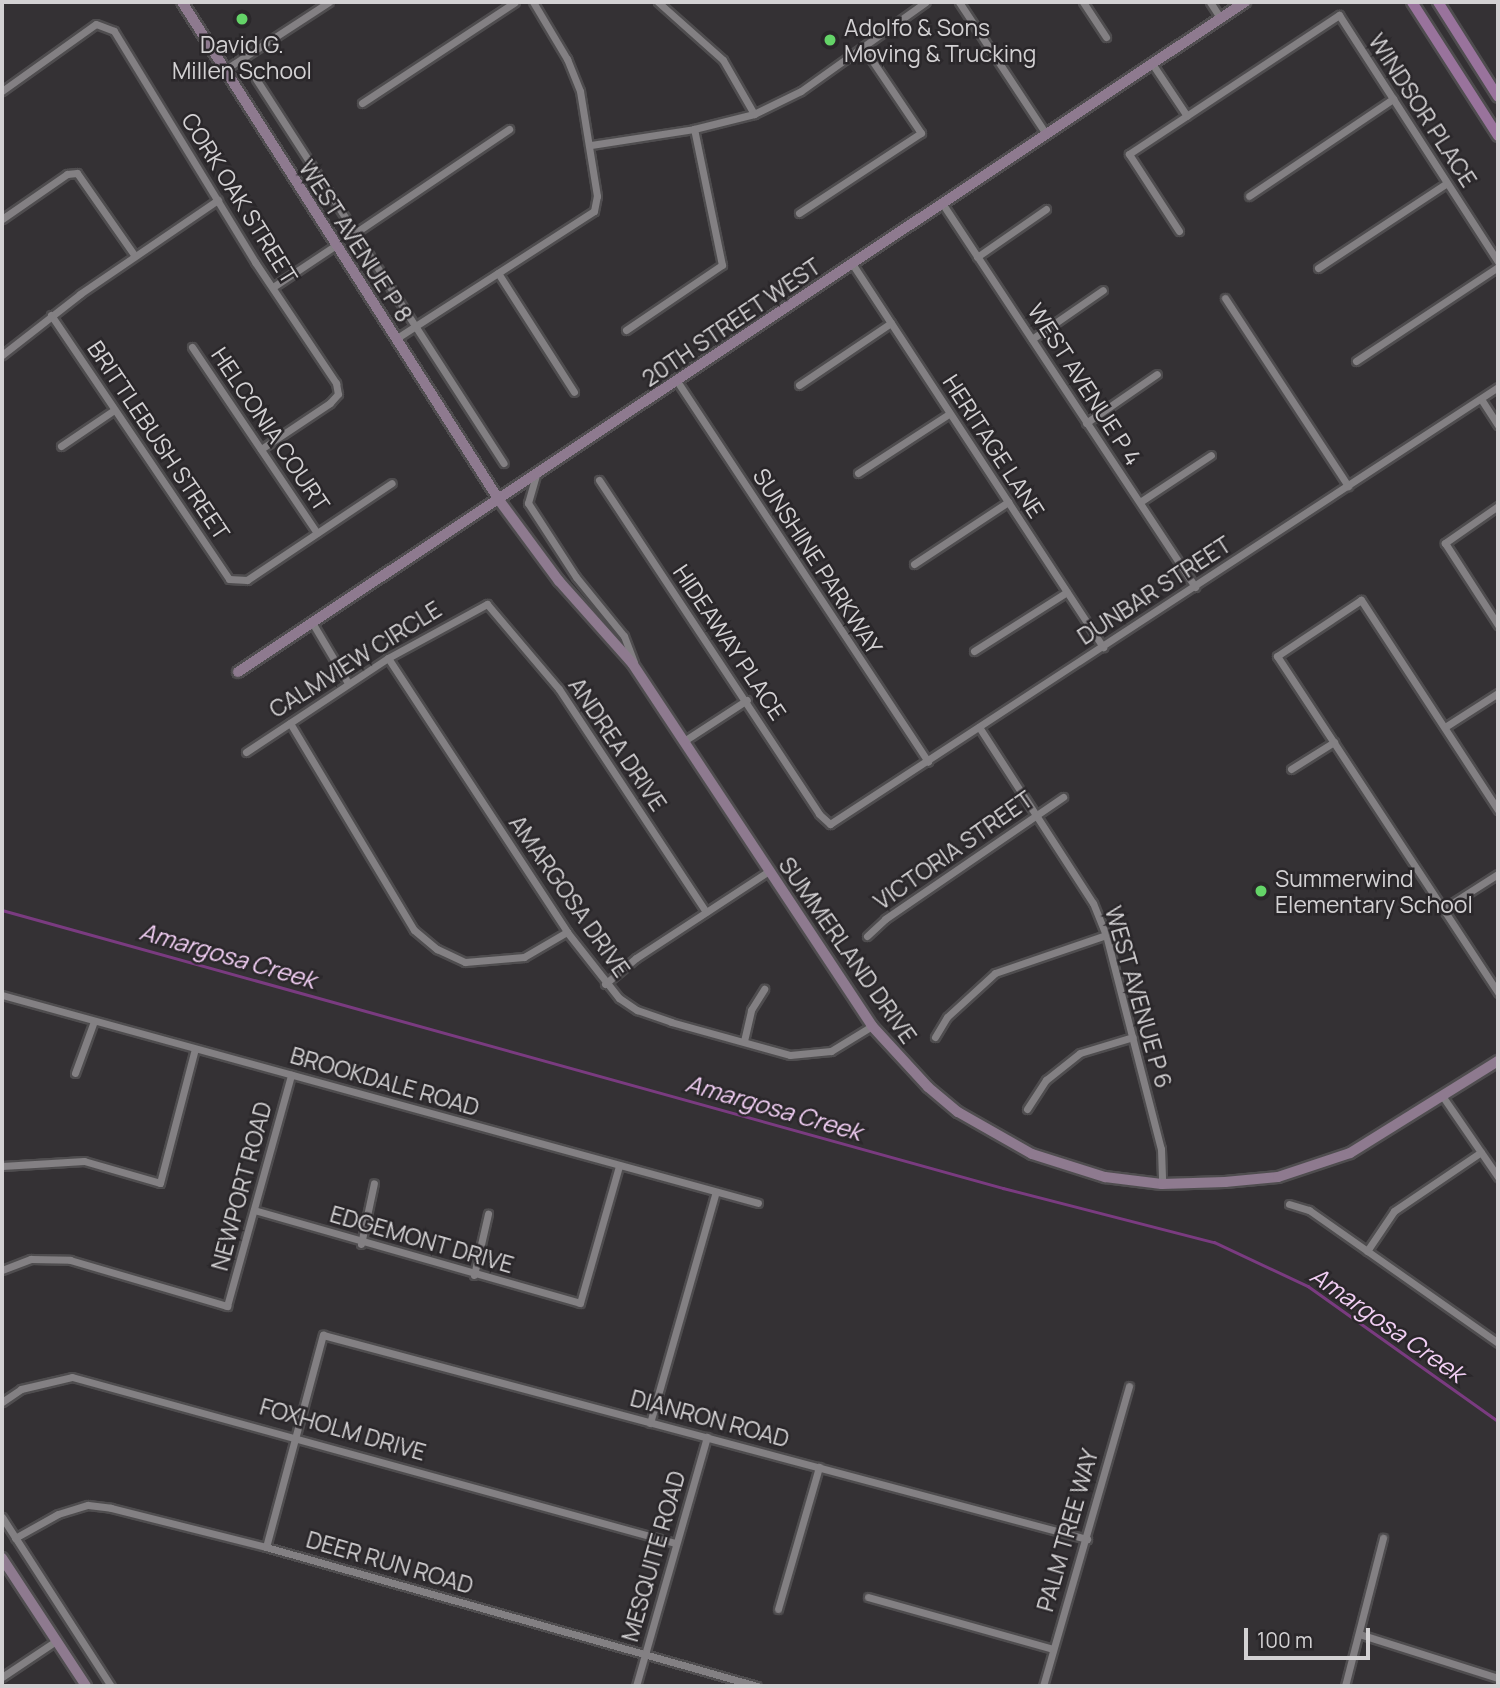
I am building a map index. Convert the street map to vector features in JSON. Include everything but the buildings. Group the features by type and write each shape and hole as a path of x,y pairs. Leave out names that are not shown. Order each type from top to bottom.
{"main road":[{"path":"1412,2 1498,136"},
{"path":"1438,2 1498,97"}],"street":[{"name":"WEST AVENUE P 8","path":"182,2 223,71 499,500"},
{"path":"223,71 329,2"},
{"path":"362,103 515,2"},
{"path":"397,338 594,211 597,196 591,145 568,59 533,2"},
{"path":"659,2 723,60 754,114"},
{"path":"591,145 694,129 754,114 801,91 926,2"},
{"path":"958,2 1046,134"},
{"path":"1083,2 1106,37"},
{"path":"1210,2 1221,19"},
{"name":"20TH STREET WEST","path":"237,673 1245,2"},
{"name":"WINDSOR PLACE","path":"1187,116 1339,15 1498,261"},
{"name":"CORK OAK STREET","path":"2,91 96,24 106,25 114,31 218,200 336,383 338,394 261,449"},
{"path":"799,213 920,133 863,47"},
{"path":"1153,65 1187,116 1129,155 1179,231"},
{"name":"WEST AVENUE P 8","path":"256,79 503,463"},
{"path":"1249,196 1393,99"},
{"path":"355,233 509,129"},
{"path":"626,330 722,265 694,129"},
{"path":"2,219 67,174 77,173 135,256"},
{"path":"1318,268 1447,183"},
{"path":"2,355 51,315 218,200"},
{"name":"WEST AVENUE P 4","path":"942,203 1195,587"},
{"path":"977,257 1046,209"},
{"path":"273,287 336,245"},
{"name":"HERITAGE LANE","path":"853,265 1103,647"},
{"path":"1356,361 1498,267"},
{"path":"498,273 574,392"},
{"path":"1032,339 1103,290"},
{"path":"1224,298 1348,486"},
{"name":"BRITTLEBUSH STREET","path":"51,315 229,579 238,582 317,533"},
{"path":"799,385 891,323"},
{"name":"HELCONIA COURT","path":"192,347 317,533"},
{"path":"1086,423 1157,374"},
{"name":"SUNSHINE PARKWAY","path":"677,382 928,762"},
{"name":"DUNBAR STREET","path":"830,824 1498,387"},
{"path":"1481,399 1498,425"},
{"path":"61,446 114,410"},
{"path":"858,472 949,414"},
{"path":"1140,502 1211,456"},
{"path":"536,475 528,503 576,578 624,636 639,672"},
{"name":"HIDEAWAY PLACE","path":"598,480 830,824"},
{"path":"317,533 391,483"},
{"name":"SUMMERLAND DRIVE","path":"499,500 559,581 639,672 872,1026 928,1087 1001,1138 1032,1154 1105,1177 1162,1184 1265,1178 1312,1168 1389,1132 1498,1061"},
{"path":"914,564 1008,502"},
{"path":"1498,506 1445,542 1498,625"},
{"path":"974,651 1067,592"},
{"path":"1498,810 1360,600 1277,656 1498,993"},
{"name":"CALMVIEW CIRCLE","path":"246,752 388,658 487,604"},
{"name":"ANDREA DRIVE","path":"487,604 559,689 706,912"},
{"path":"313,624 348,683"},
{"name":"AMARGOSA DRIVE","path":"388,658 567,932 605,984 637,1010 744,1041 810,1056 831,1051 872,1026"},
{"path":"1445,727 1498,693"},
{"path":"684,741 747,701"},
{"path":"290,723 414,930 437,949 465,962 524,957 567,932"},
{"name":"WEST AVENUE P 6","path":"978,727 1093,903 1106,935 1161,1149 1162,1184"},
{"path":"1291,769 1334,741"},
{"name":"VICTORIA STREET","path":"867,936 885,919 1063,797"},
{"path":"605,984 636,958 769,871"},
{"path":"1443,909 1498,874"},
{"path":"935,1037 947,1017 995,973 1106,935"},
{"path":"744,1041 751,1010 764,989"},
{"name":"BROOKDALE ROAD","path":"2,995 758,1203"},
{"path":"75,1073 94,1021"},
{"path":"1027,1109 1046,1080 1080,1053 1133,1037"},
{"path":"2,1166 84,1161 160,1183 195,1049"},
{"name":"NEWPORT ROAD","path":"2,1270 31,1259 70,1260 227,1306 291,1075"},
{"path":"1443,1097 1498,1177"},
{"path":"1367,1251 1394,1211 1481,1152"},
{"name":"EDGEMONT DRIVE","path":"254,1210 361,1244 580,1303 619,1166"},
{"path":"361,1244 374,1183"},
{"path":"650,1423 716,1192"},
{"path":"1289,1204 1309,1210 1498,1343"},
{"path":"474,1275 488,1214"},
{"name":"DIANRON ROAD","path":"295,1435 323,1335 1087,1539"},
{"name":"FOXHOLM DRIVE","path":"2,1402 21,1389 72,1377 295,1435 675,1543"},
{"name":"PALM TREE WAY","path":"1043,1686 1129,1386"},
{"path":"266,1547 295,1435"},
{"name":"MESQUITE ROAD","path":"636,1686 707,1437"},
{"path":"778,1609 819,1467"},
{"name":"DEER RUN ROAD","path":"16,1538 58,1514 88,1505 266,1547 757,1686"},
{"path":"2,1517 111,1686"},
{"path":"1345,1686 1382,1538"},
{"path":"2,1558 86,1686"},
{"path":"868,1597 1053,1649"},
{"path":"1359,1634 1498,1678"},
{"path":"2,1677 56,1641"}],"waterway":[{"name":"Amargosa Creek","path":"2,910 1003,1188 1214,1242 1308,1286 1498,1421"}],"place":[{"name":"David G. Millen School","path":"242,19"},
{"name":"Adolfo & Sons Moving & Trucking","path":"830,40"},
{"name":"Summerwind Elementary School","path":"1261,891"}]}
